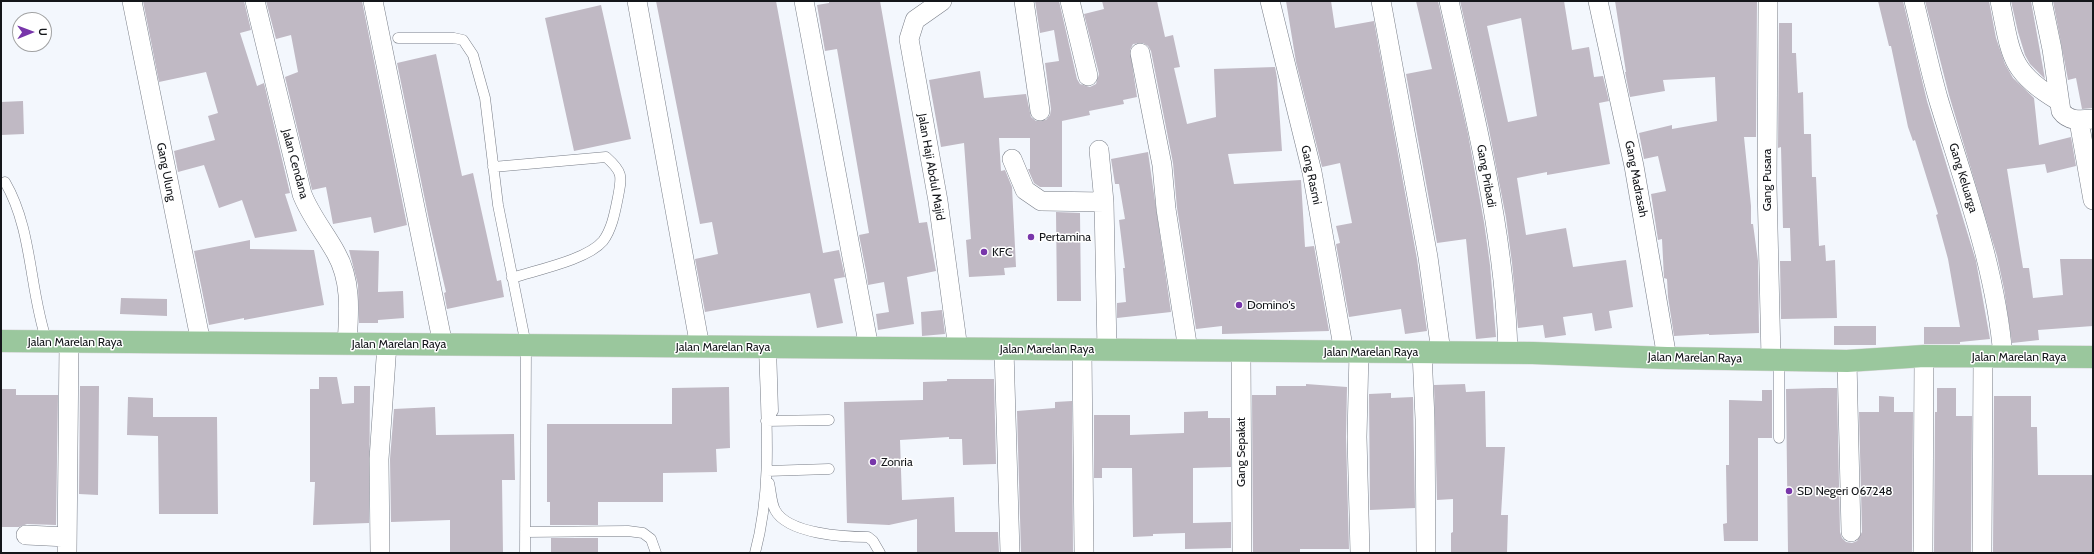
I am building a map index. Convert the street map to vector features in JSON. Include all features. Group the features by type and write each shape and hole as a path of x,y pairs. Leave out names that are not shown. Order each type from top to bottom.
{"main road":[{"name":"Jalan Marelan Raya","path":"1,341 1432,352 1847,361 1924,356 2093,357"}],"street":[{"name":"Gang Ulung","path":"132,1 201,343"},
{"name":"Jalan Cendana","path":"255,1 302,194 306,205 337,254 349,293 350,311 347,344"},
{"path":"373,1 443,344"},
{"path":"637,1 700,347"},
{"path":"804,1 869,348"},
{"name":"Jalan Haji Abdul Majid","path":"942,1 915,20 909,39 938,201 958,349"},
{"path":"1024,1 1040,111"},
{"path":"1070,1 1088,76"},
{"name":"Gang Rasmi","path":"1270,1 1312,172 1351,352 1357,437 1360,553"},
{"path":"1381,1 1428,257 1432,352 1425,419 1426,553"},
{"name":"Gang Pribadi","path":"1449,1 1478,130 1497,235 1507,308 1508,353"},
{"name":"Gang Madrasah","path":"1598,1 1634,166 1667,358"},
{"name":"Gang Pusara","path":"1768,1 1767,185 1775,359"},
{"name":"Gang Keluarga","path":"1914,1 1938,96 1982,242 1997,305 1982,553"},
{"path":"2000,1 2012,56 2022,74 2042,91 2060,101"},
{"path":"2042,1 2052,49 2060,101 2064,115 2086,120 2093,200"},
{"path":"1140,53 1162,164 1166,209 1188,350"},
{"path":"1099,150 1104,202 1107,350"},
{"path":"1012,159 1025,190 1041,201 1104,202"},
{"path":"26,535 67,545 69,342"},
{"path":"380,553 379,459 387,344"},
{"path":"1004,349 1010,553"},
{"path":"1082,350 1084,553"},
{"name":"Gang Sepakat","path":"1241,351 1242,553"},
{"path":"1923,552 1924,356"},
{"path":"1847,361 1851,532"}],"lane":[{"path":"398,38 459,38 467,43 472,54 485,98 498,205 526,345 525,553"},
{"path":"494,167 606,157 618,167 621,181 609,232 597,247 578,257 512,278"},
{"path":"4,182 18,209 39,320 47,342"},
{"path":"755,553 759,539 767,471 766,422 773,411 768,347"},
{"path":"1775,359 1779,438"},
{"path":"766,422 829,420"},
{"path":"767,471 829,469"},
{"path":"767,471 776,510 784,520 811,531 868,537 873,541 880,553"},
{"path":"525,532 628,531 643,534 651,539 656,553"}],"building":[{"path":"143,1 244,1 251,30 240,33 257,86 264,83 290,193 285,194 297,231 255,238 242,200 219,208 204,165 178,172 174,151 215,140 208,116 218,113 206,72 159,82"},
{"path":"266,1 362,1 407,225 374,233 371,217 333,224 326,187 312,190 285,77 298,72 291,35 276,39"},
{"path":"656,1 776,1 823,253 839,250 845,277 834,279 843,323 817,328 810,293 705,312 695,259 718,254 712,222 700,224"},
{"path":"829,1 880,1 919,223 927,222 936,271 907,277 914,324 878,330 876,314 889,312 884,282 868,285 859,235 869,233 837,49 825,51 817,5 829,3"},
{"path":"1035,1 1059,1 1077,79 1080,84 1090,87 1096,84 1099,74 1084,14 1104,9 1102,1 1157,1 1165,37 1173,35 1180,67 1174,68 1187,124 1216,117 1214,69 1275,67 1282,151 1228,154 1234,184 1301,180 1305,247 1314,246 1329,331 1222,334 1222,326 1196,329 1177,208 1173,163 1151,51 1148,46 1143,43 1133,44 1130,50 1137,97 1123,100 1124,104 1089,111 1090,115 1062,121 1062,187 1040,187 1034,183 1028,169 1030,169 1030,138 999,138 1001,171 1005,170 1012,187 1016,267 1004,268 1005,275 969,277 966,240 971,239 964,143 941,147 929,80 980,71 984,98 1026,94 1031,117 1036,121 1046,120 1050,115 1051,109 1045,63 1059,61 1054,30 1040,33"},
{"path":"1286,1 1331,1 1335,28 1374,21 1417,259 1427,331 1405,334 1401,309 1349,317 1336,244 1340,243 1336,226 1352,223 1340,163 1322,167 1296,62"},
{"path":"1416,1 1438,1 1468,134 1484,222 1490,265 1496,337 1476,339 1466,239 1437,243 1406,74 1432,69"},
{"path":"1460,1 1564,1 1572,50 1589,47 1594,77 1603,76 1609,101 1599,103 1610,164 1547,175 1547,172 1517,178 1526,235 1566,228 1573,267 1626,260 1633,307 1609,311 1612,328 1595,331 1592,313 1563,317 1566,335 1545,338 1543,325 1518,328 1506,218 1489,130","holes":["1521,18 1537,116 1508,122 1487,26"]},
{"path":"1615,1 1757,1 1756,137 1744,137 1751,206 1751,224 1753,224 1758,261 1759,333 1674,336 1668,297 1667,279 1664,278 1662,239 1658,240 1651,194 1666,191 1658,156 1644,159 1639,133 1672,125 1672,129 1717,121 1715,77 1663,80 1665,91 1630,97"},
{"path":"1878,1 1903,1 1927,101 1976,261 1990,339 1960,342 1960,344 1924,344 1924,327 1960,327 1948,259 1936,215 1938,214 1915,140 1913,141 1908,127 1891,46 1889,46"},
{"path":"1925,1 1989,1 1996,38 2005,64 2013,78 2034,98 2039,145 2071,137 2076,166 2047,173 2045,164 2007,169 2023,268 2029,268 2033,298 2063,295 2060,259 2093,259 2093,326 2038,330 2039,340 2012,343 2004,289 1997,256 1949,95"},
{"path":"2011,1 2031,1 2045,79 2030,64 2025,55"},
{"path":"2053,1 2093,1 2093,108 2082,109 2076,78 2068,80"},
{"path":"601,5 631,139 574,151 545,18"},
{"path":"1779,23 1792,23 1792,53 1796,53 1798,93 1803,92 1804,134 1811,134 1812,177 1816,177 1819,246 1825,245 1826,261 1835,260 1837,318 1781,319 1780,261 1791,261 1790,228 1783,228 1781,147 1778,148"},
{"path":"436,54 462,176 473,173 497,281 501,280 504,297 447,309 444,293 446,292 429,220 397,63"},
{"path":"23,101 24,134 1,135 1,102"},
{"path":"1148,152 1171,312 1117,318 1117,303 1126,302 1123,268 1125,268 1119,220 1125,219 1119,184 1115,184 1111,159"},
{"path":"1056,212 1080,213 1081,301 1057,301"},
{"path":"250,240 250,249 314,250 324,305 209,325 194,251"},
{"path":"349,250 379,251 378,292 403,291 404,318 378,320 378,323 359,323 358,285"},
{"path":"121,298 167,299 167,316 120,314"},
{"path":"942,310 945,334 922,336 921,312"},
{"path":"1834,326 1876,326 1876,345 1834,345"},
{"path":"319,377 337,377 342,404 354,403 354,386 370,386 369,523 313,525 315,482 310,482 310,389 319,389"},
{"path":"947,379 994,379 996,464 963,465 962,439 949,439 949,437 900,440 902,500 954,497 955,532 998,532 999,553 917,553 917,519 889,525 847,523 844,402 923,400 923,382 947,381"},
{"path":"1306,384 1347,387 1346,437 1349,549 1300,549 1300,553 1253,553 1252,395 1276,395 1276,386 1306,386"},
{"path":"1465,384 1466,392 1485,391 1486,447 1505,447 1501,515 1508,515 1507,553 1451,553 1451,533 1453,532 1453,499 1437,500 1434,385"},
{"path":"80,386 99,386 98,495 79,494"},
{"path":"729,387 730,448 716,449 717,472 663,473 663,502 598,502 598,525 550,525 550,502 547,502 547,424 672,424 672,388"},
{"path":"1837,388 1840,532 1842,538 1846,542 1852,543 1857,541 1862,532 1859,412 1879,412 1879,396 1894,397 1894,412 1913,412 1912,553 1788,553 1786,389"},
{"path":"1937,388 1956,388 1956,416 1972,416 1971,553 1934,553 1935,412 1937,412"},
{"path":"1,389 16,389 16,395 58,395 56,525 27,524 19,527 1,527"},
{"path":"1762,390 1772,390 1772,438 1758,438 1758,541 1724,541 1723,524 1727,523 1726,465 1729,465 1729,400 1762,401"},
{"path":"1391,393 1391,398 1413,397 1415,508 1370,510 1369,394"},
{"path":"1994,396 2031,396 2031,427 2037,427 2038,475 2093,475 2093,553 1993,553"},
{"path":"128,397 153,398 153,417 217,417 218,514 159,514 158,436 127,435"},
{"path":"1072,401 1073,553 1021,553 1017,411 1055,408 1055,402"},
{"path":"435,407 436,435 514,434 515,480 502,480 503,553 450,553 450,520 391,522 390,459 394,409"},
{"path":"1208,411 1208,418 1230,418 1231,467 1193,468 1193,523 1231,522 1231,548 1185,549 1185,533 1153,534 1153,536 1133,537 1132,468 1102,468 1102,478 1094,478 1094,415 1130,415 1130,435 1184,433 1184,412"},
{"path":"551,538 598,538 598,553 551,553"}],"place":[{"name":"Pertamina","path":"1031,237"},
{"name":"KFC","path":"984,252"},
{"name":"Domino's","path":"1239,305"},
{"name":"Zonria","path":"873,462"},
{"name":"SD Negeri 067248","path":"1789,491"}]}
